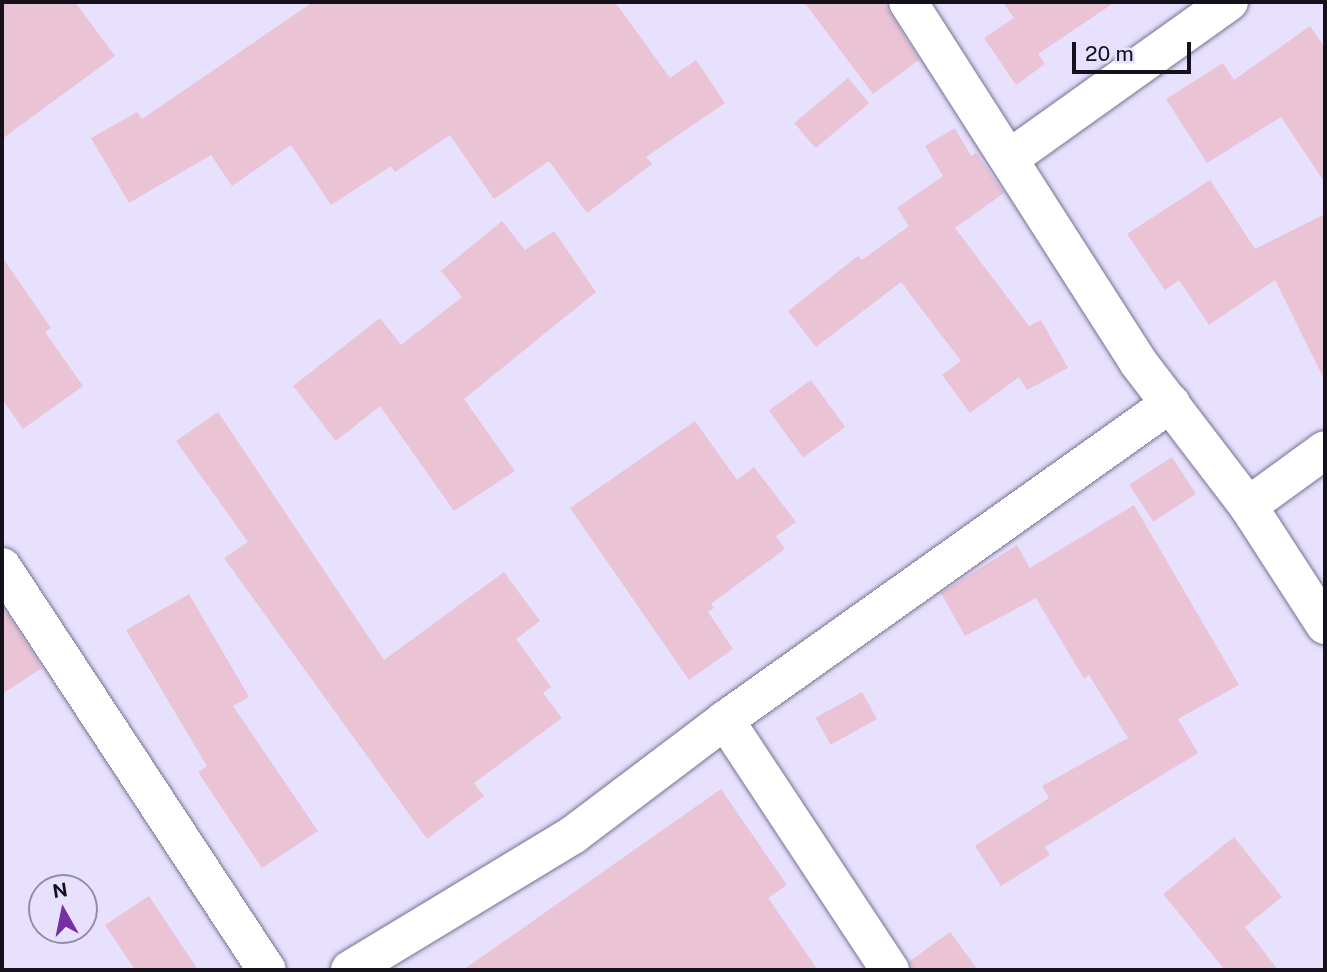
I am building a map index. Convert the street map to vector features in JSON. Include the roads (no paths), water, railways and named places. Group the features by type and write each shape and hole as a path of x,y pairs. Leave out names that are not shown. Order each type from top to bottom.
{"street":[{"path":"908,2 1138,362 1248,506 1325,625"},
{"path":"1010,158 1228,2"},
{"path":"350,970 573,835 725,720 1171,403"},
{"path":"1248,506 1325,450"},
{"path":"2,567 267,970"},
{"path":"725,720 890,970"}]}
